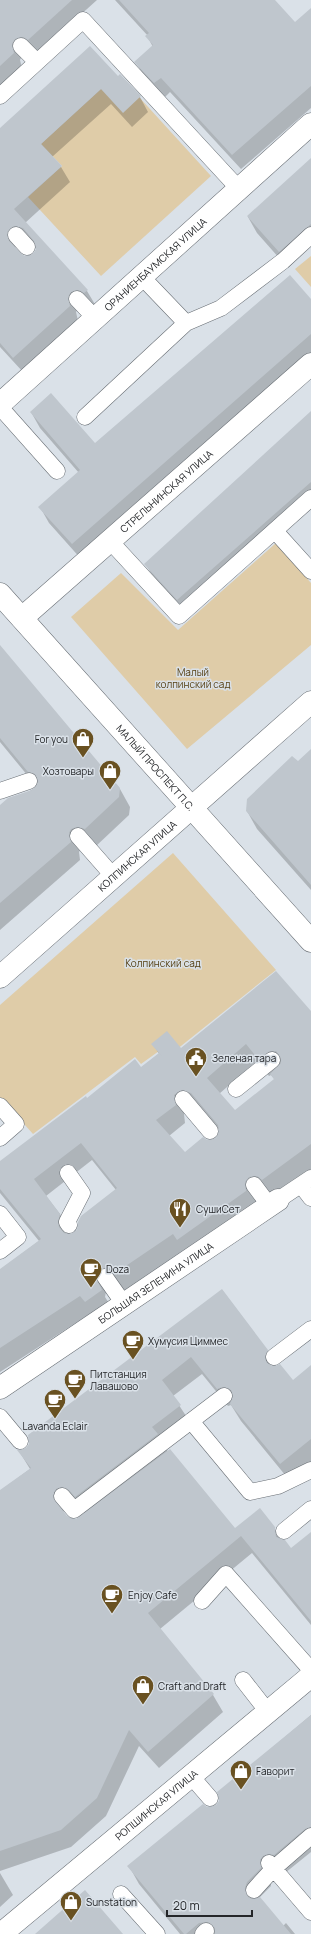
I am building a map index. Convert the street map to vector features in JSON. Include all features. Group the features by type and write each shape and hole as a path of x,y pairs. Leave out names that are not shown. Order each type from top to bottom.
{"street":[{"name":"ОРАНИЕНБАУМСКАЯ УЛИЦА","path":"0,405 311,124"},
{"name":"СТРЕЛЬНИНСКАЯ УЛИЦА","path":"22,618 311,364"},
{"name":"МАЛЫЙ ПРОСПЕКТ П.С.","path":"0,594 311,941"},
{"name":"КОЛПИНСКАЯ УЛИЦА","path":"0,977 311,702"},
{"name":"БОЛЬШАЯ ЗЕЛЕНИНА УЛИЦА","path":"0,1388 274,1202"},
{"name":"РОПШИНСКАЯ УЛИЦА","path":"1,1934 311,1676"}],"lane":[{"path":"0,96 82,20 238,189"},
{"path":"21,46 37,62"},
{"path":"16,235 27,247"},
{"path":"85,417 186,323 222,308 283,261 311,236"},
{"path":"141,276 186,323"},
{"path":"77,299 95,318"},
{"path":"0,405 57,471"},
{"path":"110,541 179,616 311,498"},
{"path":"275,530 311,571"},
{"path":"0,791 29,781"},
{"path":"78,836 114,877"},
{"path":"236,1089 272,1060"},
{"path":"183,1099 210,1132"},
{"path":"0,1106 16,1124 0,1138"},
{"path":"68,1173 82,1192 67,1222 69,1225"},
{"path":"306,1181 311,1198"},
{"name":"БОЛЬШАЯ ЗЕЛЕНИНА УЛИЦА","path":"274,1202 306,1181"},
{"path":"254,1186 274,1202"},
{"path":"0,1214 18,1237 0,1251"},
{"path":"105,1277 124,1304"},
{"path":"274,1357 311,1329"},
{"path":"62,1496 74,1510 224,1396"},
{"path":"0,1417 20,1441"},
{"path":"191,1421 250,1492 278,1486 311,1470"},
{"path":"284,1531 311,1509"},
{"path":"202,1601 226,1574 311,1670"},
{"path":"243,1680 268,1712"},
{"path":"191,1776 210,1798"},
{"path":"254,1890 271,1866 311,1836"},
{"path":"271,1866 311,1912"},
{"path":"121,1894 157,1934"}],"green space":[{"path":"101,89 139,97 211,176 101,276 28,197 62,166 41,144"},
{"path":"311,256 311,287 295,269"},
{"name":"Малый колпинский сад","path":"276,543 311,583 311,645 187,749 71,617 121,573 178,630"},
{"name":"Колпинский сад","path":"173,853 276,970 166,1058 159,1051 141,1064 135,1057 33,1134 0,1097 0,1005"}],"building":[{"path":"0,0 72,0 28,40 23,37 15,39 12,44 14,53 0,66"},
{"path":"119,0 275,0 295,22 311,8 311,86 232,155 161,78 154,83 134,62 153,45 145,36 149,33"},
{"path":"90,46 118,76 120,74 141,96 123,113 101,89 41,144 62,166 14,209 88,290 84,293 79,290 71,292 68,297 70,306 13,358 0,343 0,128","holes":["14,226 23,228 34,241 36,249 33,254 24,256 9,241 7,232"]},
{"path":"311,158 311,224 279,252 247,216"},
{"path":"290,275 311,299 311,334 72,544 38,507 80,470 30,412 51,393 95,443"},
{"path":"311,411 311,482 177,600 144,564"},
{"path":"0,645 120,788 119,797 85,829 77,827 71,829 69,833 71,842 0,903 0,805 8,798 32,790 38,782 35,774 28,772 0,738"},
{"path":"311,749 311,885 246,811 247,799 292,756 298,761"},
{"path":"276,971 311,1011 311,1144 262,1180 257,1176 249,1177 245,1182 246,1191 177,1240 173,1234 114,1274 109,1268 100,1269 96,1273 96,1278 102,1290 85,1302 80,1296 0,1348 0,1269 41,1239 0,1189 0,1161 86,1096 87,1098 135,1059 141,1067 159,1053 151,1044 167,1031 181,1048","holes":["246,1044 258,1059 270,1051 276,1051 281,1058 281,1063 270,1074 274,1079 235,1110 207,1078","182,1090 191,1093 218,1125 219,1130 216,1138 207,1140 203,1137 185,1152 156,1120 176,1105 174,1095","81,1143 117,1188 81,1216 78,1222 77,1230 69,1234 64,1233 59,1227 58,1222 60,1214 34,1179"]},
{"path":"222,1289 268,1350 265,1358 267,1363 275,1366 280,1364 293,1380 311,1365 311,1439 280,1464 230,1404 233,1395 231,1390 223,1387 217,1389 191,1357 162,1380 181,1405 152,1427 158,1434 75,1497 69,1490 61,1487 56,1489 53,1498 67,1516 76,1519 170,1449 235,1528 260,1508 275,1527 276,1537 285,1540 291,1548 311,1532 311,1621 241,1536 148,1613 214,1694 148,1752 129,1730 97,1798 61,1830 0,1851 0,1490 31,1468 17,1450 26,1448 29,1444 28,1435"},
{"path":"311,1715 311,1827 305,1829 274,1855 268,1854 263,1856 260,1860 261,1868 247,1882 245,1888 248,1897 252,1899 260,1897 291,1934 215,1934 215,1928 208,1922 199,1923 184,1934 127,1866 203,1804 207,1807 216,1805 219,1801 217,1792"},
{"path":"85,1890 123,1934 35,1934"}],"place":[{"name":"For you","path":"83,758"},
{"name":"Хозтовары","path":"110,790"},
{"name":"Зеленая тара","path":"196,1078"},
{"name":"СушиСет","path":"180,1228"},
{"name":"Doza","path":"91,1288"},
{"name":"Хумусия Циммес","path":"133,1360"},
{"name":"Питстанция Лавашово","path":"75,1400"},
{"name":"Lavanda Eclair","path":"55,1420"},
{"name":"Enjoy Cafe","path":"112,1614"},
{"name":"Craft and Draft","path":"143,1706"},
{"name":"Fаворит","path":"241,1790"},
{"name":"Sunstation","path":"71,1922"}]}
